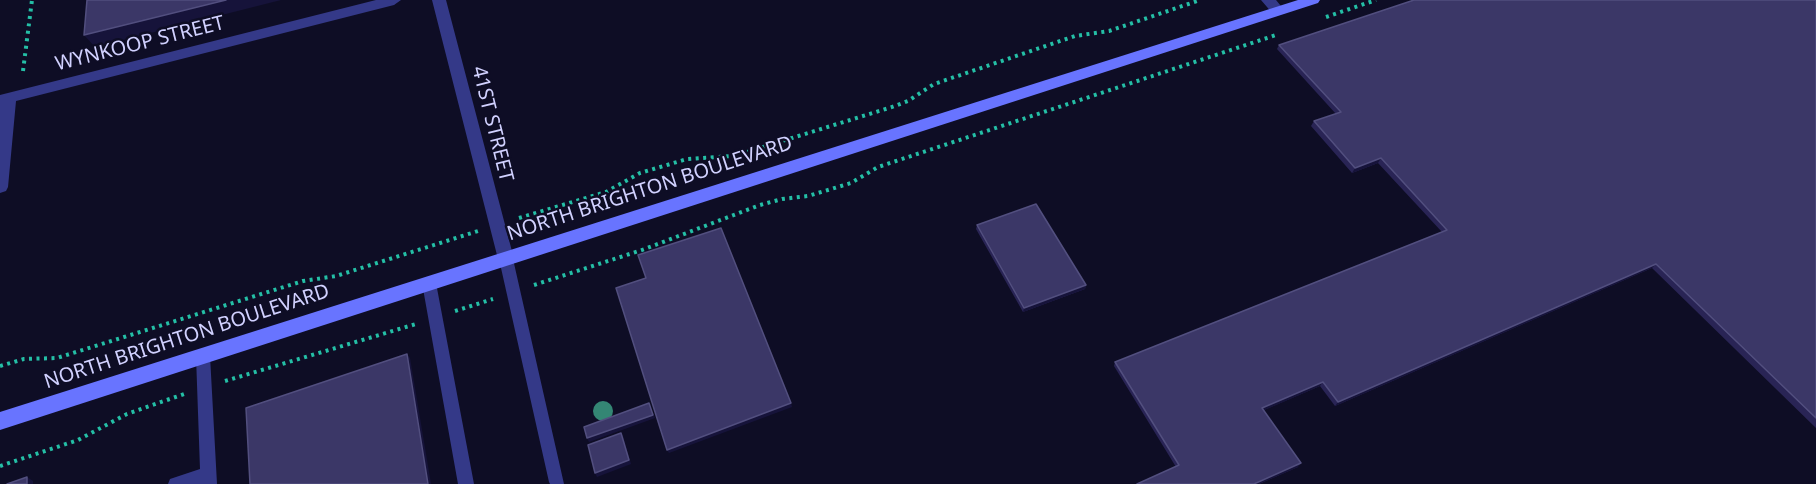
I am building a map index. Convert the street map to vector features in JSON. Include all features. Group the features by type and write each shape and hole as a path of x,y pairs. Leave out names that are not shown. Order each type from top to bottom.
{"main road":[{"name":"NORTH BRIGHTON BOULEVARD","path":"0,421 506,259 1273,5 1313,0"}],"street":[{"name":"WYNKOOP STREET","path":"4,99 394,0"},
{"name":"41ST STREET","path":"439,0 506,259"},
{"path":"0,187 4,99"}],"lane":[{"path":"506,259 556,482"},
{"path":"429,283 466,484"},
{"path":"177,484 209,479 203,356"}],"path":[{"path":"23,71 32,0"},
{"path":"538,213 612,189 640,173 687,159 734,156 908,102 934,84 1075,36 1109,31 1200,0"},
{"path":"534,285 642,250 760,205 782,199 808,196 850,183 878,167 1249,45"},
{"path":"0,366 24,359 57,358 303,281 336,276 458,237"},
{"path":"466,308 494,299"},
{"path":"219,383 422,321"},
{"path":"0,466 78,440 127,414 166,400"}],"building":[{"path":"87,0 226,0 84,35"},
{"path":"1414,0 1816,0 1816,418 1656,264 1338,402 1323,382 1262,408 1301,463 1254,484 1137,484 1179,465 1115,362 1447,230 1381,158 1355,168 1314,121 1341,112 1279,45"},
{"path":"1036,204 1086,285 1024,308 977,225"},
{"path":"721,228 791,403 667,450 616,288 646,278 638,255"},
{"path":"407,354 428,484 250,484 246,408"},
{"path":"649,403 653,415 587,438 584,427"},
{"path":"621,433 629,460 595,473 588,445"},
{"path":"27,477 27,484 7,484"}]}
